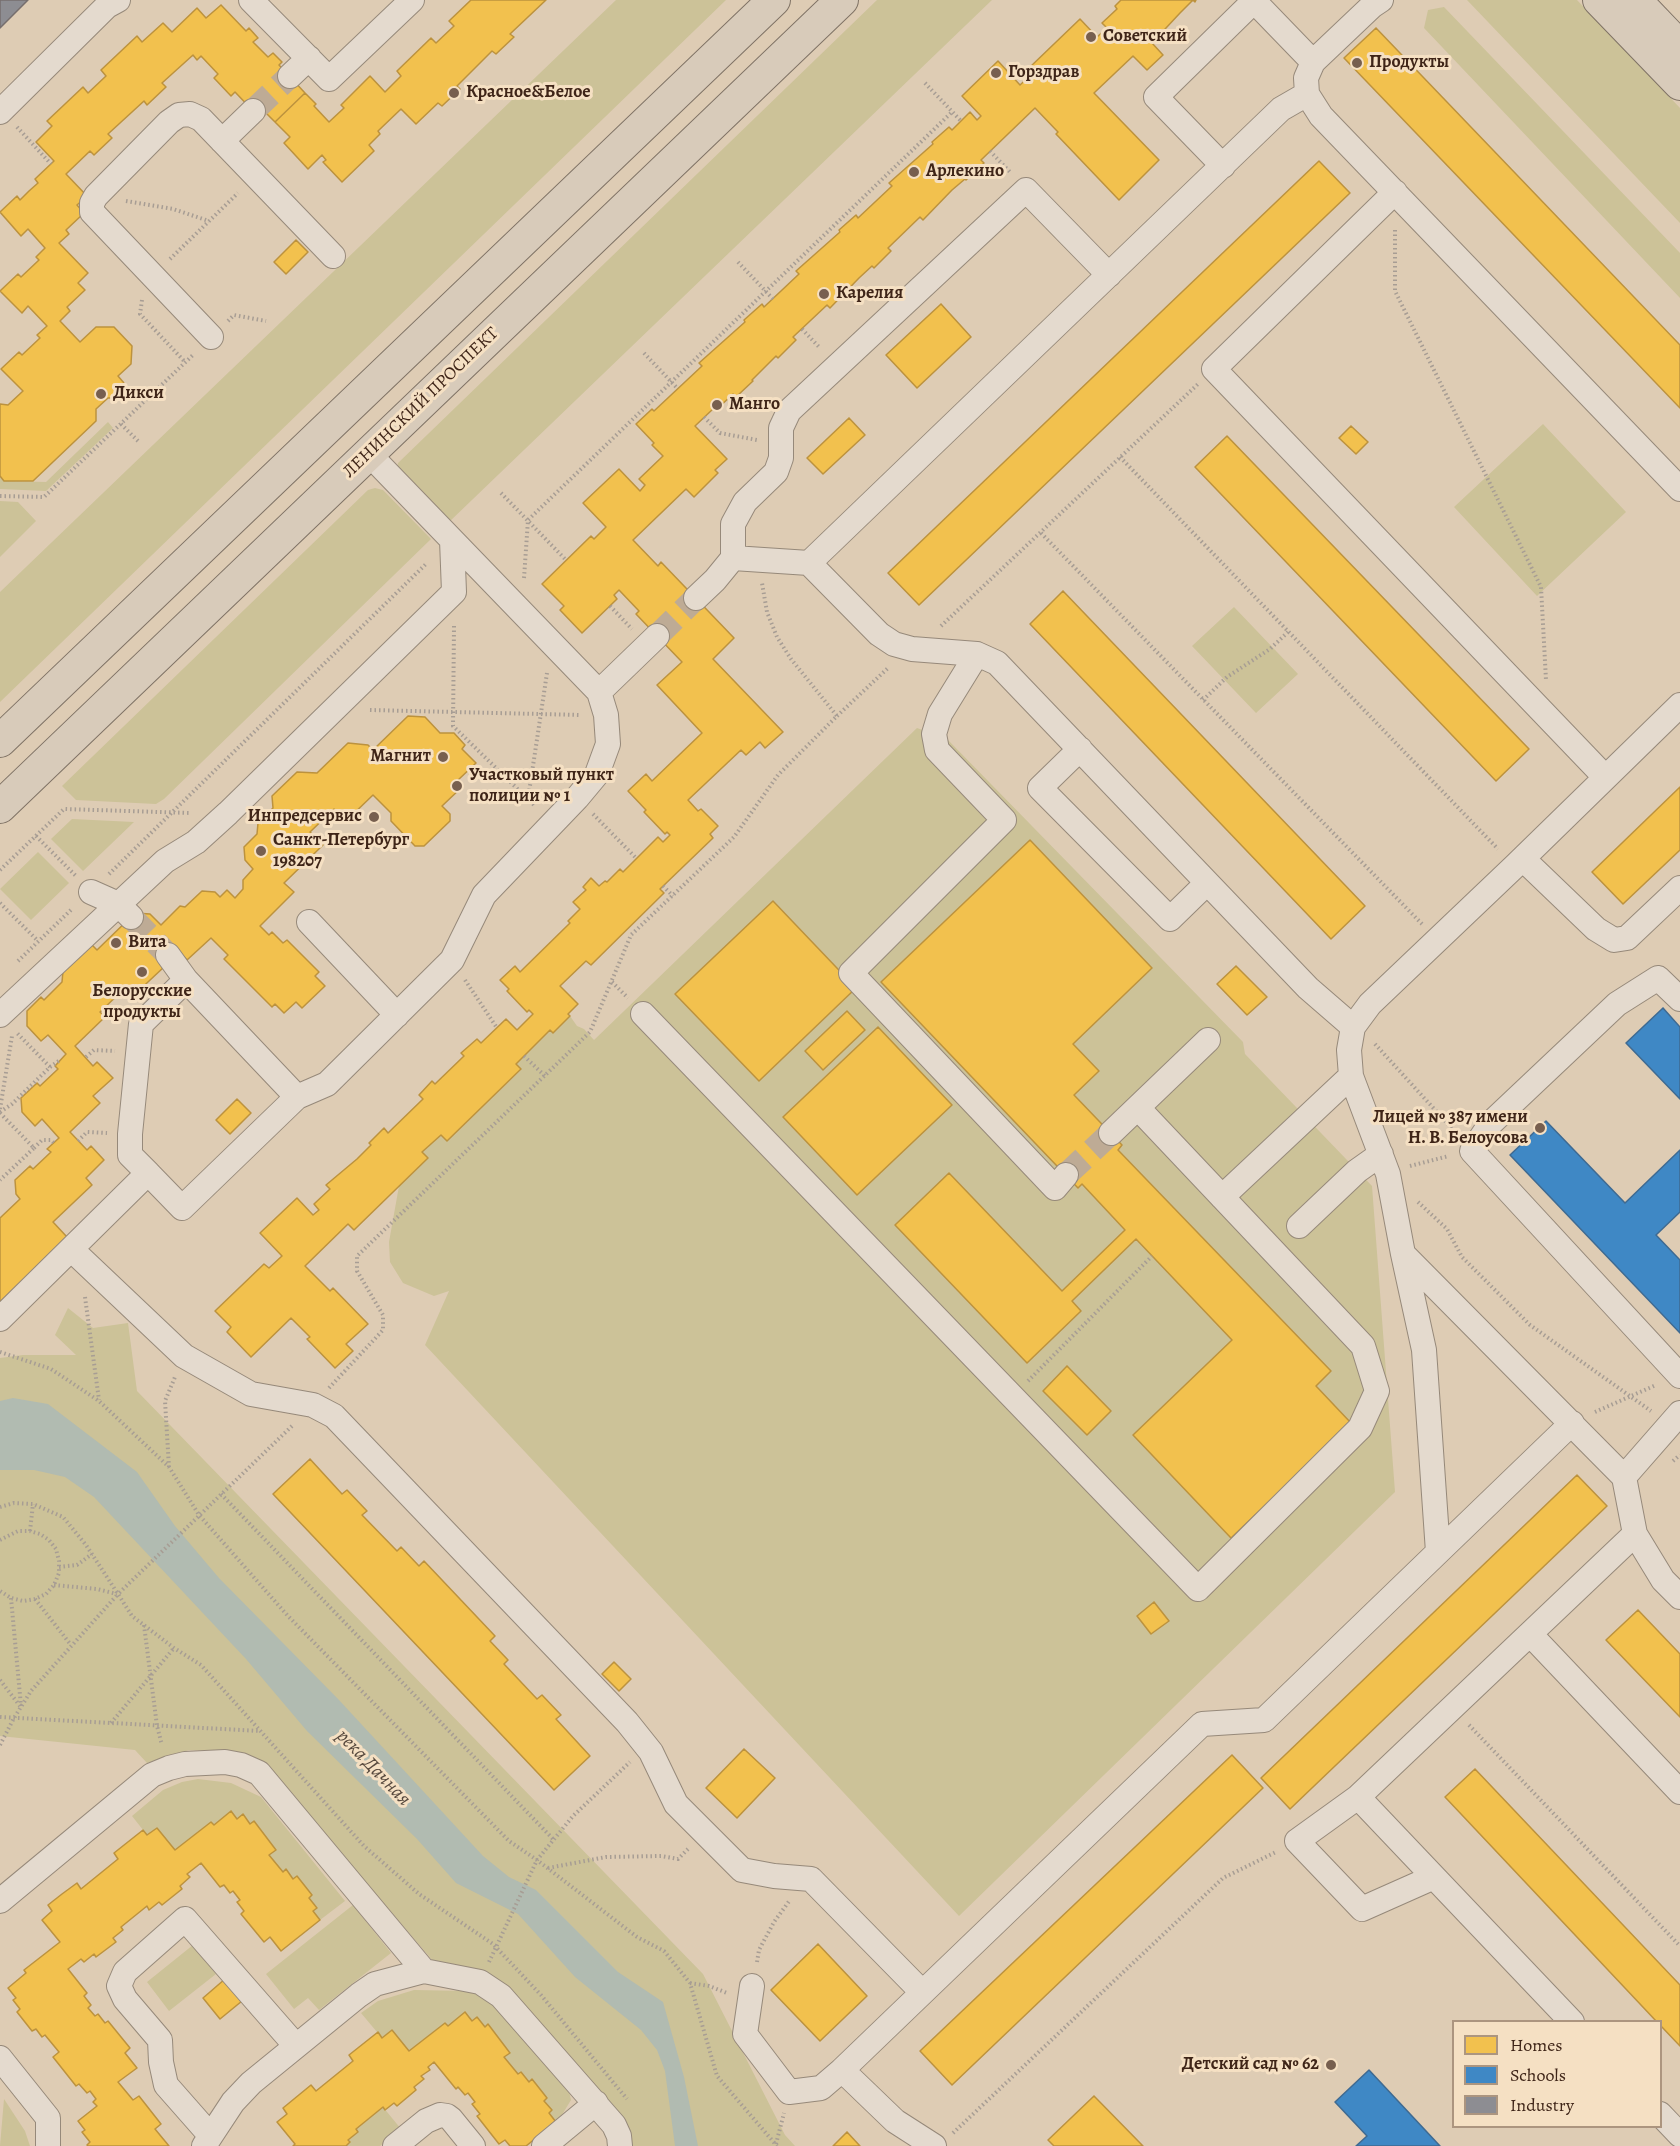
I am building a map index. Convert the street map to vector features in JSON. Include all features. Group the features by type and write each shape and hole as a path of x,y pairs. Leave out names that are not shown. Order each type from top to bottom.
{"main road":[{"path":"0,741 774,0"},
{"name":"ЛЕНИНСКИЙ ПРОСПЕКТ","path":"0,807 842,0"},
{"path":"1599,0 1680,84"},
{"path":"1635,0 1680,47"}],"lane":[{"path":"1,112 107,6 118,0"},
{"path":"251,0 329,79 412,0"},
{"path":"1381,0 1313,62 1306,78 1307,94 1321,116 1680,489"},
{"path":"1223,166 1156,97 1254,1 1313,62"},
{"path":"290,76 309,58"},
{"path":"809,563 1281,109 1307,94"},
{"path":"222,141 254,111"},
{"path":"211,337 92,212 92,203 96,196 169,122 179,115 190,114 201,119 333,256"},
{"path":"696,598 733,558 733,524 745,502 776,472 781,458 781,429 789,411 1026,190 1109,275"},
{"path":"1395,192 1214,369 1605,777"},
{"path":"186,980 141,1024 130,1134 130,1155 183,1208 297,1097 327,1084 452,960 483,895 577,798 597,774 608,744 606,715 598,692 368,453"},
{"path":"0,1015 124,911 165,861 196,842 228,813 454,592 452,540"},
{"path":"733,558 809,563 879,634 894,644 912,649 977,654 997,663 1308,988 1353,1027"},
{"path":"598,692 652,640"},
{"path":"977,654 940,714 934,734 937,750 1004,820 851,973 1055,1188 1066,1175"},
{"path":"1438,1552 1424,1350 1384,1164 1351,1076 1349,1050 1353,1027 1370,1004 1519,863 1680,705"},
{"path":"1080,749 1041,788 1170,919 1207,883"},
{"path":"1519,863 1596,929 1614,940 1627,938 1680,888"},
{"path":"91,892 124,911"},
{"path":"309,922 397,1015"},
{"path":"168,955 186,980 297,1097"},
{"path":"1680,999 1658,978 1617,1004 1491,1123 1472,1151 1680,1376"},
{"path":"643,1014 1198,1589 1360,1428 1377,1391 1363,1346 1137,1108"},
{"path":"1111,1133 1208,1040"},
{"path":"1222,1197 1351,1076"},
{"path":"1299,1226 1357,1170 1384,1164"},
{"path":"0,1319 75,1253 148,1173"},
{"path":"75,1253 184,1356 251,1394 313,1405 334,1416 627,1722 651,1752 675,1804 742,1870 774,1876 811,1879 922,1992"},
{"path":"1403,1254 1624,1477 1635,1534 1663,1580 1680,1597"},
{"path":"1624,1477 1675,1419"},
{"path":"751,1993 745,2034 789,2092 821,2088 1202,1724 1264,1720 1572,1423"},
{"path":"1434,1877 1362,1909 1297,1841 1358,1797 1635,1534"},
{"path":"1530,1634 1680,1792"},
{"path":"0,1901 152,1775 169,1768 202,1762 225,1762 241,1765 259,1773 424,1971"},
{"path":"1358,1797 1570,2020"},
{"path":"296,2046 185,1919 125,1972 119,1986 126,1999 160,2040 161,2062 166,2085 207,2140 233,2102 296,2046 375,1984 424,1971 480,1982 501,1996 614,2125 620,2146"},
{"path":"0,2058 48,2118 48,2146"},
{"path":"842,2070 895,2121 941,2142"},
{"path":"544,2146 596,2103"},
{"path":"395,2146 426,2121 440,2115 451,2119 473,2146"},
{"path":"1662,2116 1680,2135"}],"path":[{"path":"925,83 961,121"},
{"path":"1,112 51,164"},
{"path":"521,612 528,520 952,112"},
{"path":"185,362 140,314 145,282 256,176"},
{"path":"126,201 173,209 209,222"},
{"path":"1395,225 1395,291 1541,587 1546,690"},
{"path":"738,262 773,299"},
{"path":"0,496 44,497 234,315 266,321"},
{"path":"644,353 678,389"},
{"path":"313,1405 383,1330 383,1315 357,1271 357,1256 590,1032 631,935 734,837 778,775 880,674 952,617 1214,369"},
{"path":"704,417 720,434 781,445"},
{"path":"121,424 139,442"},
{"path":"1120,457 1288,632 1519,863"},
{"path":"501,493 566,560"},
{"path":"1041,533 1437,940"},
{"path":"15,964 174,813 452,540"},
{"path":"758,560 767,612 777,637 791,659 837,716"},
{"path":"454,592 453,726 552,824"},
{"path":"610,606 652,640"},
{"path":"1203,700 1227,677 1270,649 1288,632"},
{"path":"528,800 551,643"},
{"path":"335,709 606,715"},
{"path":"577,798 636,858"},
{"path":"0,870 64,809 228,813"},
{"path":"36,836 91,892"},
{"path":"663,886 673,896"},
{"path":"0,903 38,941"},
{"path":"452,960 497,1028"},
{"path":"1353,1027 1372,1041 1472,1151 1420,1163 1384,1164"},
{"path":"0,1111 13,1028 50,1067"},
{"path":"86,1057 94,1050 138,1052"},
{"path":"524,1056 545,1076"},
{"path":"0,1111 12,1104 60,1060"},
{"path":"0,1111 33,1148"},
{"path":"0,1180 42,1140 51,1140 54,1143"},
{"path":"1384,1164 1447,1229 1462,1257 1530,1325 1630,1396 1675,1419"},
{"path":"75,1253 99,1401"},
{"path":"1012,1396 1152,1256"},
{"path":"0,1352 51,1369 99,1401 170,1467 199,1515 288,1616 509,1841 638,1936 664,1951 690,1983 717,2076 777,2145"},
{"path":"170,1467 165,1401 184,1356"},
{"path":"1572,1423 1630,1396"},
{"path":"0,1745 31,1691 71,1645 118,1594 295,1423"},
{"path":"221,1494 553,1839"},
{"path":"0,1507 14,1503 33,1504 63,1517 92,1554 132,1616 201,1665 363,1846 419,1894 496,1947 548,2004 624,2095 631,2107"},
{"path":"30,1531 33,1504"},
{"path":"0,1540 18,1531 40,1534 56,1549 59,1561 54,1585 46,1594 23,1601 11,1598 0,1591"},
{"path":"59,1568 77,1565 92,1554"},
{"path":"54,1585 97,1589 118,1594"},
{"path":"11,1598 21,1707"},
{"path":"35,1599 71,1645"},
{"path":"144,1625 156,1726 169,1768"},
{"path":"111,1723 174,1648"},
{"path":"0,1680 21,1707"},
{"path":"1452,1708 1680,1946"},
{"path":"0,1717 260,1731"},
{"path":"496,1947 537,1860 573,1816 647,1746"},
{"path":"548,1868 606,1857 661,1856 678,1859 705,1833"},
{"path":"941,2142 1223,1878 1297,1841"},
{"path":"690,1983 709,1986 736,1997 751,1993 759,1950 774,1922 790,1900 811,1879"},
{"path":"777,2145 789,2092"}],"shaded area":[{"path":"616,0 726,0 0,702 0,592"},
{"path":"877,0 992,0 447,524 397,469 398,463"},
{"path":"1467,0 1577,0 1680,108 1680,223"},
{"path":"1444,7 1680,253 1680,298 1424,28 1428,10"},
{"path":"108,422 113,428 46,491 0,489 0,476 4,481 46,482"},
{"path":"1543,424 1626,512 1537,596 1454,507"},
{"path":"375,488 383,490 431,539 164,799 156,804 76,800 62,786 368,490"},
{"path":"0,501 18,502 36,521 0,557"},
{"path":"1234,607 1298,674 1256,713 1192,646"},
{"path":"917,728 947,739 1243,1042 1245,1054 1372,1186 1395,1492 959,1916 425,1345 449,1291 434,1296 403,1283 390,1262 389,1242 399,1186 428,1158 422,1152 441,1135 448,1140 521,1070 516,1064 550,1030 553,1032 570,1016 577,1026 584,1029 594,1040"},
{"path":"72,819 134,822 83,871 51,839"},
{"path":"38,852 69,883 31,920 0,889"},
{"path":"68,1308 93,1328 128,1323 137,1391 703,1974 785,2135 795,2146 629,2146 493,1977 433,1961 266,1766 214,1751 189,1750 147,1763 135,1750 0,1736 0,1358 23,1355 76,1355 55,1335"},
{"path":"198,1779 231,1783 261,1797 345,1901 320,1920 313,1911 317,1907 309,1898 312,1895 297,1876 293,1879 286,1869 283,1872 269,1855 276,1850 254,1821 250,1824 243,1815 237,1819 231,1811 214,1825 211,1822 175,1850 157,1828 147,1835 132,1816 163,1790 182,1782"},
{"path":"353,1905 391,1953 319,2010 308,1998 294,2009 266,1974"},
{"path":"193,1945 216,1974 169,2011 147,1982"},
{"path":"414,1990 466,1991 479,1995 495,2005 569,2091 571,2100 560,2118 556,2122 544,2101 547,2098 532,2080 529,2082 521,2072 518,2074 504,2057 510,2052 488,2025 485,2027 477,2017 472,2021 465,2013 448,2026 445,2023 409,2051 392,2030 382,2038 361,2013 378,2001"},
{"path":"4,2099 25,2131 30,2146 0,2146"},
{"path":"383,2107 401,2129 380,2146 346,2146 350,2143 348,2140 358,2132 356,2129"}],"water":[{"name":"река Дачная","path":"13,1398 48,1404 137,1472 175,1526 219,1578 339,1700 483,1856 509,1877 536,1890 618,1972 663,2002 684,2077 698,2146 675,2146 665,2071 657,2050 641,2030 575,1977 518,1914 456,1883 417,1839 307,1731 246,1659 94,1497 65,1477 34,1470 0,1470 0,1401"}],"building: Homes":[{"path":"471,0 546,0 510,34 514,37 496,54 492,51 457,86 460,89 442,106 438,103 416,124 401,109 378,131 380,134 369,145 374,151 342,182 323,162 326,160 322,155 308,169 284,143 290,137 275,122 305,93 329,122 344,108 341,105 370,76 385,92 401,76 397,71 431,38 436,43 454,26 449,21"},
{"path":"1121,0 1193,0 1152,43 1163,55 1147,70 1133,56 1094,93 1159,160 1119,200 1056,134 1058,132 1035,108 981,160 984,163 952,190 923,220 920,217 888,248 891,251 874,268 872,266 830,308 827,305 793,337 796,340 778,358 776,356 736,397 733,394 695,426 727,459 715,470 718,473 694,497 686,489 633,540 658,566 661,562 734,638 713,659 783,732 765,748 760,742 746,755 741,750 688,800 718,826 710,834 713,838 660,889 664,893 591,965 586,961 560,986 578,1004 568,1014 570,1016 553,1033 550,1030 516,1064 521,1069 447,1141 441,1135 422,1152 428,1158 354,1230 348,1224 305,1266 330,1291 333,1288 368,1324 346,1344 353,1351 335,1368 307,1339 310,1337 291,1318 251,1357 227,1332 231,1327 215,1311 264,1264 269,1268 282,1256 260,1233 297,1198 313,1215 319,1210 314,1204 330,1189 326,1185 357,1159 384,1128 388,1133 423,1099 419,1095 432,1081 435,1084 464,1056 461,1053 477,1039 481,1043 506,1019 517,1030 533,1014 529,1010 527,1012 500,980 515,966 520,972 570,923 568,921 580,909 573,902 586,890 583,887 591,878 599,886 607,882 620,869 623,872 658,837 663,842 670,835 667,832 665,834 644,812 646,810 628,791 646,774 652,781 702,733 657,685 682,662 636,614 639,611 619,590 614,595 617,599 582,633 560,610 564,606 542,584 591,536 594,539 606,527 583,503 619,469 640,491 645,485 639,479 663,456 636,424 652,409 654,411 702,366 699,363 745,322 744,320 762,304 764,307 799,274 796,271 840,232 839,230 856,215 858,218 892,186 889,183 933,144 932,142 949,127 952,130 970,112 977,120 981,116 962,96 998,61 1020,85 1033,73 1029,68 1080,19 1097,37 1107,28 1102,23 1117,9 1115,6"},
{"path":"221,5 246,31 249,28 258,38 253,42 268,57 273,53 282,62 279,65 305,93 275,122 263,110 257,115 235,92 231,96 214,78 218,74 201,56 197,60 193,55 162,83 166,87 147,105 144,101 108,134 112,138 94,155 90,151 66,174 87,196 77,205 84,213 66,230 69,234 59,243 88,273 78,283 85,290 67,307 70,311 60,321 80,342 96,327 114,327 132,346 131,364 118,376 124,383 124,388 114,398 108,398 96,409 96,421 33,481 4,481 0,476 0,404 8,405 23,391 1,369 19,352 22,355 40,338 37,335 47,326 28,306 22,313 0,291 18,274 21,277 39,260 36,257 45,248 28,229 21,236 0,212 17,196 20,200 38,183 35,179 54,161 36,142 52,126 47,121 83,87 88,93 106,76 101,70 137,36 142,42 163,23 172,32 197,8 206,18"},
{"path":"1376,28 1680,345 1680,408 1344,58"},
{"path":"1319,161 1350,193 919,605 888,573"},
{"path":"296,240 308,252 286,274 274,262"},
{"path":"941,304 971,337 917,388 886,355"},
{"path":"849,418 865,435 823,474 807,458"},
{"path":"1351,426 1368,442 1356,454 1339,438"},
{"path":"1227,436 1529,749 1496,781 1195,467"},
{"path":"1063,591 1365,906 1331,939 1030,624"},
{"path":"408,716 425,717 440,733 454,733 465,745 462,749 476,763 457,781 462,787 442,806 450,814 450,821 424,846 415,846 391,821 391,813 373,795 346,821 334,809 310,832 323,845 284,883 294,892 260,926 269,935 272,932 283,943 287,940 319,972 315,976 325,986 302,1008 296,1002 284,1013 275,1004 272,1007 224,959 228,955 211,938 187,960 176,948 164,967 133,996 125,988 100,1012 105,1017 75,1046 93,1066 97,1062 113,1078 93,1096 100,1103 70,1132 87,1150 91,1146 104,1160 86,1178 92,1185 53,1222 67,1237 0,1302 0,1218 20,1199 16,1194 15,1180 30,1166 33,1169 51,1152 47,1149 59,1138 42,1119 35,1126 22,1112 21,1098 37,1083 40,1086 58,1069 55,1066 66,1054 48,1035 41,1041 27,1026 27,1011 41,997 44,1000 62,982 63,971 91,944 97,950 135,913 150,914 161,925 180,906 185,907 202,891 215,892 220,897 227,890 235,898 243,889 243,880 253,869 245,860 244,847 257,834 258,823 273,808 272,796 297,772 317,773 348,743 368,745 373,750"},
{"path":"1680,787 1680,850 1623,904 1592,872"},
{"path":"1030,840 1152,968 1073,1044 1099,1071 1074,1095 1122,1145 1118,1150 1331,1371 1316,1386 1351,1423 1231,1538 1133,1435 1232,1340 1136,1239 1072,1301 1081,1311 1027,1363 895,1225 949,1173 1062,1291 1125,1230 1082,1184 1078,1188 881,982"},
{"path":"773,901 856,988 759,1081 675,994"},
{"path":"1236,966 1267,997 1247,1015 1217,984"},
{"path":"847,1011 865,1030 823,1070 805,1051"},
{"path":"878,1027 952,1105 857,1195 783,1117"},
{"path":"237,1099 251,1113 230,1134 216,1120"},
{"path":"1067,1366 1111,1411 1087,1435 1043,1391"},
{"path":"310,1459 342,1494 347,1490 367,1511 362,1515 397,1551 401,1547 419,1566 424,1561 495,1636 490,1641 508,1660 504,1664 537,1699 542,1695 561,1715 556,1719 590,1756 554,1790 273,1494"},
{"path":"1577,1475 1607,1506 1290,1809 1261,1778"},
{"path":"1154,1602 1169,1621 1151,1634 1137,1616"},
{"path":"1638,1610 1680,1654 1680,1717 1606,1640"},
{"path":"614,1662 631,1679 619,1691 602,1674"},
{"path":"744,1749 775,1778 737,1818 706,1788"},
{"path":"1232,1755 1263,1788 952,2085 920,2051"},
{"path":"1475,1769 1680,1985 1680,2046 1662,2027 1662,2020 1655,2020 1445,1797"},
{"path":"231,1811 237,1819 243,1814 250,1824 254,1821 276,1850 269,1855 283,1872 286,1869 293,1879 297,1876 312,1895 309,1898 317,1908 313,1911 320,1920 281,1951 270,1937 264,1942 241,1914 244,1911 233,1891 230,1893 224,1885 220,1887 201,1863 187,1874 190,1877 180,1886 182,1889 162,1905 159,1902 149,1910 147,1906 121,1927 123,1930 113,1938 116,1942 96,1957 94,1954 84,1962 81,1959 68,1969 87,1993 84,1996 91,2005 88,2008 95,2016 98,2014 105,2023 108,2021 130,2048 125,2053 137,2068 118,2082 133,2100 139,2096 161,2124 155,2129 169,2146 88,2146 90,2142 82,2132 85,2130 78,2121 97,2106 93,2102 96,2099 90,2091 87,2093 79,2084 76,2086 53,2057 59,2052 45,2035 42,2037 36,2029 32,2031 17,2012 20,2009 13,2000 16,1998 8,1988 26,1973 24,1970 60,1942 42,1920 52,1911 48,1905 77,1883 81,1889 118,1859 114,1853 143,1830 147,1835 157,1828 175,1850 211,1822 214,1825"},
{"path":"818,1944 867,1996 820,2041 771,1990"},
{"path":"225,1979 242,2001 220,2019 203,1998"},
{"path":"465,2012 472,2021 477,2017 485,2027 488,2024 510,2053 504,2057 518,2074 521,2072 529,2082 532,2079 547,2098 544,2101 552,2110 549,2113 556,2122 526,2146 510,2146 505,2140 499,2144 477,2116 480,2114 472,2104 475,2102 468,2093 465,2095 458,2087 456,2089 434,2062 428,2067 430,2070 421,2076 424,2079 414,2087 416,2090 397,2106 394,2103 385,2110 383,2107 356,2129 358,2132 348,2140 350,2142 346,2146 293,2146 295,2144 277,2122 287,2114 283,2108 311,2085 316,2091 353,2061 349,2055 378,2032 382,2038 392,2030 409,2051 445,2023 448,2026"},
{"path":"1094,2096 1143,2146 1054,2146 1048,2140"},
{"path":"847,2132 860,2146 833,2146"}],"building: Schools":[{"path":"1663,1008 1680,1027 1680,1099 1626,1043"},
{"path":"1546,1121 1625,1203 1680,1150 1680,1212 1656,1235 1680,1260 1680,1333 1510,1155"},
{"path":"1369,2070 1440,2146 1356,2146 1367,2136 1335,2102"}],"building: Industry":[{"path":"0,0 28,0 0,28"}],"tunnel":[{"path":"253,111 290,76"},
{"path":"657,636 696,598"},
{"path":"131,917 168,955"},
{"path":"1066,1175 1111,1133"}],"place":[{"name":"Советский","path":"1091,37"},
{"name":"Продукты","path":"1357,63"},
{"name":"Горздрав","path":"996,73"},
{"name":"Красное&Белое","path":"454,93"},
{"name":"Арлекино","path":"914,172"},
{"name":"Карелия","path":"824,294"},
{"name":"Дикси","path":"101,394"},
{"name":"Манго","path":"717,405"},
{"name":"Магнит","path":"443,757"},
{"name":"Участковый пункт полиции № 1","path":"457,786"},
{"name":"Инпредсервис","path":"374,817"},
{"name":"Санкт-Петербург 198207","path":"261,851"},
{"name":"Вита","path":"116,943"},
{"name":"Белорусские продукты","path":"142,972"},
{"name":"Лицей № 387 имени Н. В. Белоусова","path":"1540,1128"},
{"name":"Детский сад № 62","path":"1331,2065"}]}
